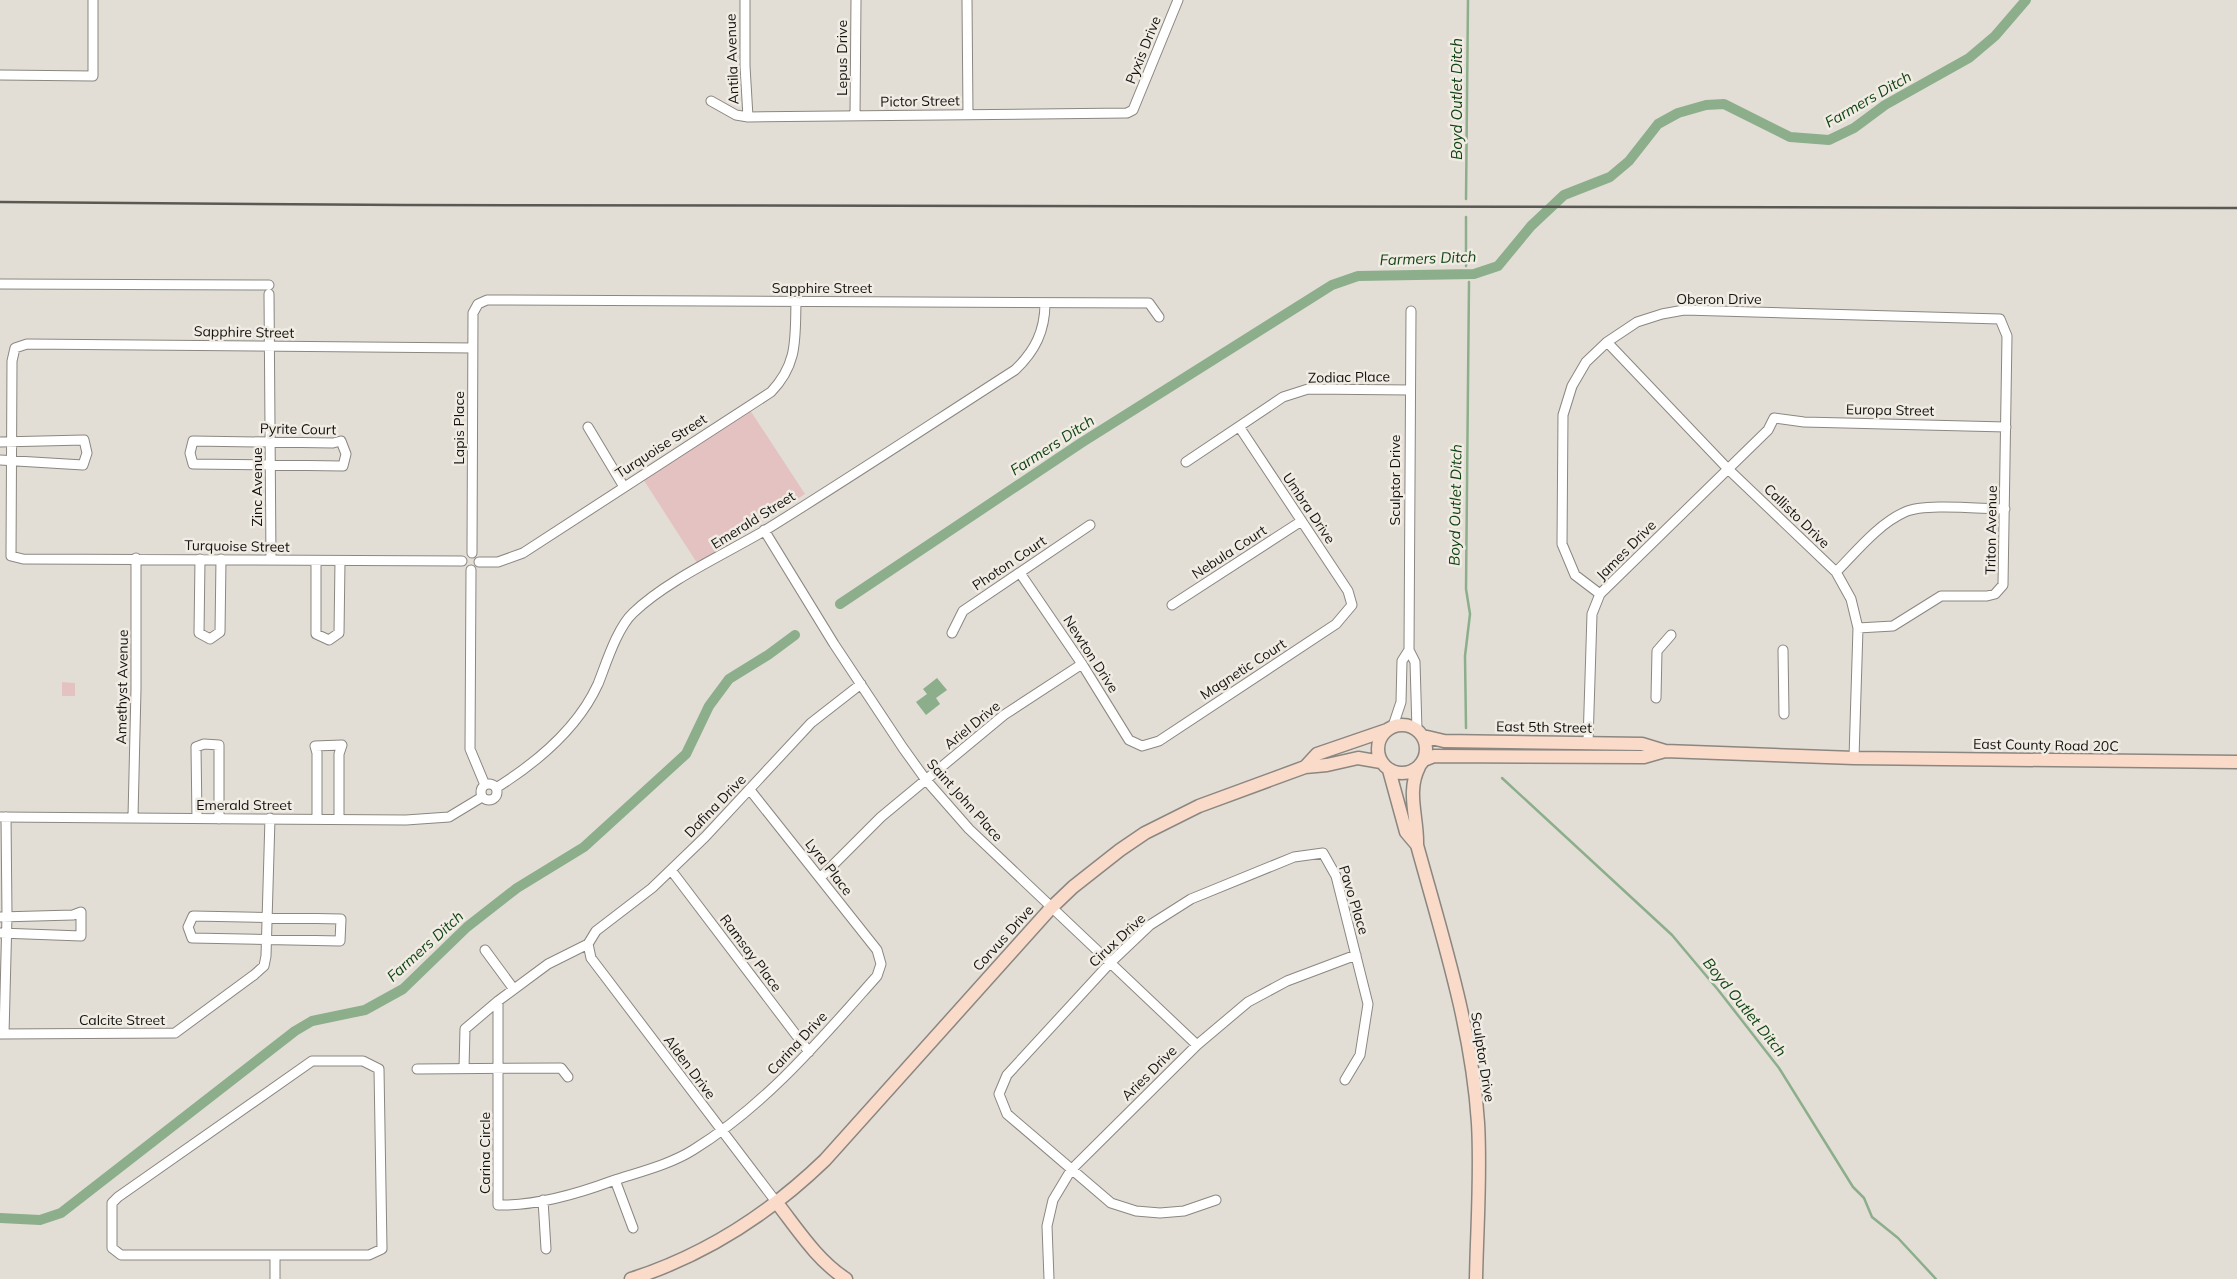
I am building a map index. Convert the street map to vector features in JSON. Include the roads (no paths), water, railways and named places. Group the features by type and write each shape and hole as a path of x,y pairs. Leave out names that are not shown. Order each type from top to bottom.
{"street":[{"path":"0,75 93,76 93,0"},
{"name":"Antila Avenue","path":"745,0 745,66 748,117"},
{"name":"Lepus Drive","path":"855,116 856,0"},
{"path":"967,0 968,114"},
{"name":"Pyxis Drive","path":"1133,110 1178,0"},
{"name":"Pictor Street","path":"712,101 736,115 748,117 1127,113 1133,110"},
{"name":"Zinc Avenue","path":"0,284 269,290 271,560"},
{"name":"Sapphire Street","path":"478,304 487,300 1149,303 1159,317"},
{"name":"Turquoise Street","path":"479,562 498,562 523,553 770,392 784,378 795,350 796,302"},
{"name":"Emerald Street","path":"496,788 544,753 573,722 597,686 613,646 632,614 668,587 764,530 1015,370 1028,358 1037,343 1045,322 1045,303"},
{"name":"Lapis Place","path":"472,553 473,312 478,304"},
{"name":"Oberon Drive","path":"1600,594 1575,575 1562,544 1564,415 1572,386 1586,362 1607,342 1637,322 1662,314 1684,310 2000,319"},
{"name":"Sculptor Drive","path":"1411,312 1409,650 1415,662 1420,733"},
{"name":"Triton Avenue","path":"1858,628 1884,628 1899,624 1941,596 1987,596 1995,594 2003,585 2006,336 2000,319"},
{"name":"Callisto Drive","path":"1607,342 1728,469 1836,572 1851,599 1858,628 1854,758"},
{"name":"Sapphire Street","path":"13,442 12,361 15,348 27,344 473,348"},
{"name":"Zodiac Place","path":"1186,462 1240,428 1283,397 1308,389 1410,390"},
{"name":"Europa Street","path":"1774,418 1804,422 2006,427"},
{"name":"James Drive","path":"1588,742 1592,614 1600,594 1768,430 1774,418"},
{"path":"588,426 624,487"},
{"name":"Umbra Drive","path":"1240,428 1300,522 1348,591 1352,605"},
{"path":"0,442 84,440 87,453 82,466 0,460"},
{"name":"Pyrite Court","path":"193,441 271,442 341,441 346,454 343,466 270,466 193,464 190,454 193,441"},
{"path":"13,442 13,460"},
{"name":"Turquoise Street","path":"13,460 11,556 22,559 136,558 462,561"},
{"path":"1836,572 1876,533 1905,512 1924,508 2005,509"},
{"name":"Nebula Court","path":"1172,605 1300,522"},
{"name":"Photon Court","path":"952,633 963,611 1090,525"},
{"name":"Saint John Place","path":"764,530 860,684 926,780 969,829 1197,1045"},
{"path":"472,553 477,556 479,562 476,568 471,570 466,568 462,561 464,556 472,553"},
{"name":"Amethyst Avenue","path":"133,817 136,689 136,558"},
{"path":"200,559 199,633 210,639 220,632 221,559"},
{"path":"316,561 316,634 329,640 339,633 340,561"},
{"path":"471,570 470,749 485,785"},
{"name":"Newton Drive","path":"1020,573 1082,664 1129,740 1142,746"},
{"name":"Magnetic Court","path":"1142,746 1159,741 1336,624 1352,605"},
{"path":"1656,698 1657,651 1671,635"},
{"name":"Sculptor Drive","path":"1390,728 1401,702 1402,661 1409,650"},
{"path":"1783,650 1784,714"},
{"name":"Ariel Drive","path":"820,878 865,831 1004,715 1082,664"},
{"name":"Dafina Drive","path":"588,944 596,931 635,902 671,870 750,790 811,723 860,684"},
{"path":"1401,725 1420,733 1426,743 1422,763 1405,774 1385,766 1377,749 1379,742 1390,728 1401,725"},
{"name":"Corvus Drive","path":"1305,767 1317,754 1390,728"},
{"name":"East 5th Street","path":"1420,733 1444,741 1642,744 1665,751 1854,758"},
{"path":"197,818 196,747 204,744 219,745 219,819"},
{"path":"317,819 317,753 314,746 342,745 339,754 339,819"},
{"name":"East 5th Street","path":"1422,763 1434,756 1644,757 1665,751"},
{"name":"Corvus Drive","path":"631,1279 712,1246 777,1203 825,1160 1051,908 1096,868 1145,833 1199,806 1305,767 1326,766 1358,758 1385,766"},
{"name":"East County Road 20C","path":"1854,758 2237,762"},
{"name":"Sculptor Drive","path":"1422,763 1414,776 1412,794 1418,827 1417,845 1457,993 1473,1083 1478,1124 1476,1279"},
{"name":"Sculptor Drive","path":"1385,766 1406,832 1417,845"},
{"path":"491,784 496,788 497,795 493,800 488,801 482,797 481,790 485,785 491,784"},
{"name":"Lyra Place","path":"750,790 877,950 881,964"},
{"name":"Emerald Street","path":"3,818 437,819 458,813 482,797"},
{"path":"2,1034 3,818"},
{"name":"Calcite Street","path":"2,1034 142,1035 175,1033 264,966 267,939 270,818"},
{"name":"Pavo Place","path":"1323,853 1336,876 1368,1004 1360,1055 1345,1080"},
{"name":"Cirux Drive","path":"1071,1170 1008,1114 999,1094 1007,1075 1110,963 1150,926 1191,899 1294,858 1323,853"},
{"name":"Ramsay Place","path":"671,870 809,1052"},
{"path":"3,916 73,915 81,912 81,936 3,933"},
{"path":"193,916 267,918 341,919 340,941 192,938 188,926 193,916"},
{"path":"464,1068 465,1028 514,988 548,964 588,944"},
{"name":"Alden Drive","path":"588,944 591,958 777,1203"},
{"path":"485,950 514,988"},
{"name":"Aries Drive","path":"1049,1279 1047,1226 1053,1200 1071,1170 1197,1045 1248,1002 1287,981 1356,955"},
{"name":"Carina Drive","path":"721,1131 773,1088 809,1052 877,976 881,964"},
{"name":"Carina Circle","path":"498,1001 498,1205 513,1205 543,1200 589,1189 673,1160 721,1131"},
{"path":"312,1061 363,1061 373,1064 379,1068 380,1078 382,1249 369,1255 275,1256 122,1255 112,1248 112,1204 118,1197 312,1061"},
{"path":"417,1068 562,1068 568,1077"},
{"path":"1071,1170 1111,1203 1136,1211 1184,1211 1216,1200"},
{"path":"615,1180 633,1228"},
{"path":"543,1200 546,1249"},
{"path":"777,1203 814,1250 831,1268 846,1279"},
{"path":"275,1256 275,1279"}],"waterway":[{"name":"Boyd Outlet Ditch","path":"1466,199 1468,0"},
{"name":"Farmers Ditch","path":"840,604 1081,443 1332,285 1358,276 1474,274 1498,266 1531,226 1564,195 1610,177 1629,161 1658,124 1678,113 1706,105 1724,104 1790,137 1829,140 1854,128 1885,105 1969,58 1995,36 2026,0"},
{"name":"Boyd Outlet Ditch","path":"1466,217 1466,266"},
{"name":"Boyd Outlet Ditch","path":"1466,728 1465,656 1470,614 1466,589 1469,282"},
{"name":"Farmers Ditch","path":"0,1218 40,1220 61,1213 295,1031 312,1021 365,1010 403,989 467,927 517,888 584,847 686,754 709,706 729,679 768,655 795,635"},
{"name":"Boyd Outlet Ditch","path":"1502,778 1672,935 1719,991 1779,1068 1853,1187 1864,1198 1872,1217 1898,1238 1936,1279"}],"railway":[{"path":"0,202 404,205 2237,208"}]}
